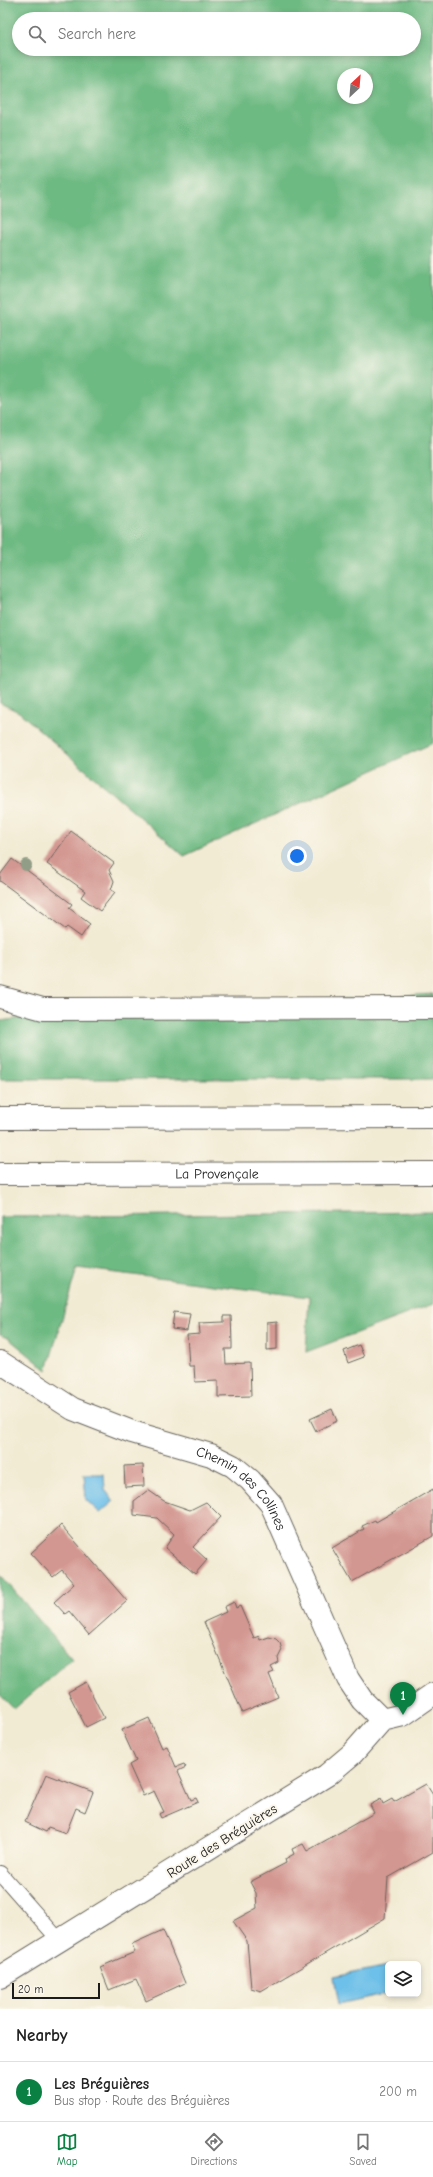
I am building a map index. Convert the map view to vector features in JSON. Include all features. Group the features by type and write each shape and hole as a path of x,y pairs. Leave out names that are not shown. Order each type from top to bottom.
{"main road":[{"path":"0,997 43,1009 433,1008"},
{"path":"0,1118 433,1117"},
{"name":"La Provençale","path":"0,1174 433,1173"},
{"name":"Chemin des Collines","path":"0,1362 73,1409 132,1432 211,1455 233,1466 250,1480 271,1504 348,1679 362,1700 382,1720"},
{"path":"382,1720 403,1715 433,1694"},
{"name":"Route des Bréguières","path":"0,1977 328,1775 353,1753 382,1720"}],"lane":[{"path":"0,1873 59,1940"}],"green space":[{"path":"0,0 433,0 433,743 184,856 19,712 0,703"},
{"path":"433,994 433,1079 0,1079 0,1021 29,1017"},
{"path":"433,1212 433,1304 306,1352 309,1297 77,1268 47,1370 8,1338 0,1335 0,1217"},
{"path":"0,1574 72,1659 14,1709 0,1695"}],"water":[{"path":"84,1474 104,1474 105,1490 114,1501 100,1513 86,1500"},
{"path":"385,1967 385,1994 339,2004 334,1977"}],"building":[{"path":"71,831 114,863 109,870 114,881 111,890 115,892 100,911 81,897 85,891 47,864"},
{"path":"12,859 72,904 69,908 90,924 81,937 67,927 65,929 0,881 0,875"},
{"path":"174,1312 190,1314 187,1331 172,1329"},
{"path":"224,1316 231,1316 232,1349 225,1349 226,1364 250,1363 251,1396 218,1397 218,1381 195,1382 194,1366 189,1366 187,1335 200,1334 199,1323 224,1322"},
{"path":"277,1322 277,1349 267,1350 267,1323"},
{"path":"359,1345 364,1357 348,1363 344,1351"},
{"path":"332,1409 337,1421 316,1431 310,1419"},
{"path":"143,1465 144,1486 125,1487 124,1466"},
{"path":"433,1489 433,1536 352,1582 332,1548 364,1529 362,1526 375,1520 376,1522"},
{"path":"148,1490 164,1501 190,1510 206,1502 221,1517 193,1547 207,1560 195,1574 165,1548 174,1534 157,1518 134,1515 134,1501"},
{"path":"61,1525 127,1601 89,1635 69,1611 65,1614 54,1602 74,1584 62,1570 53,1577 31,1553"},
{"path":"234,1602 236,1608 240,1606 254,1638 259,1636 260,1640 269,1637 276,1639 280,1643 282,1650 278,1658 279,1663 271,1667 274,1672 269,1674 278,1697 242,1712 204,1622 226,1612 224,1607"},
{"path":"86,1682 104,1718 86,1727 68,1692"},
{"path":"149,1718 162,1748 167,1746 176,1767 184,1764 186,1767 178,1771 191,1800 196,1798 198,1802 161,1818 159,1814 164,1812 154,1791 143,1796 129,1765 136,1761 122,1730"},
{"path":"46,1774 93,1792 85,1812 76,1808 66,1833 48,1827 46,1832 25,1822"},
{"path":"426,1784 433,1795 433,1852 388,1878 385,1918 261,1991 251,1988 247,1941 233,1921 257,1908 256,1893 250,1882 286,1863 285,1859 294,1854 292,1849 303,1844 307,1851 374,1813 370,1805 381,1799 383,1804 392,1799 394,1802"},
{"path":"163,1930 185,1983 146,2001 136,1979 109,1990 100,1967 135,1952 132,1944"}],"place":[{"name":"Les Bréguières","path":"403,1715"}]}
